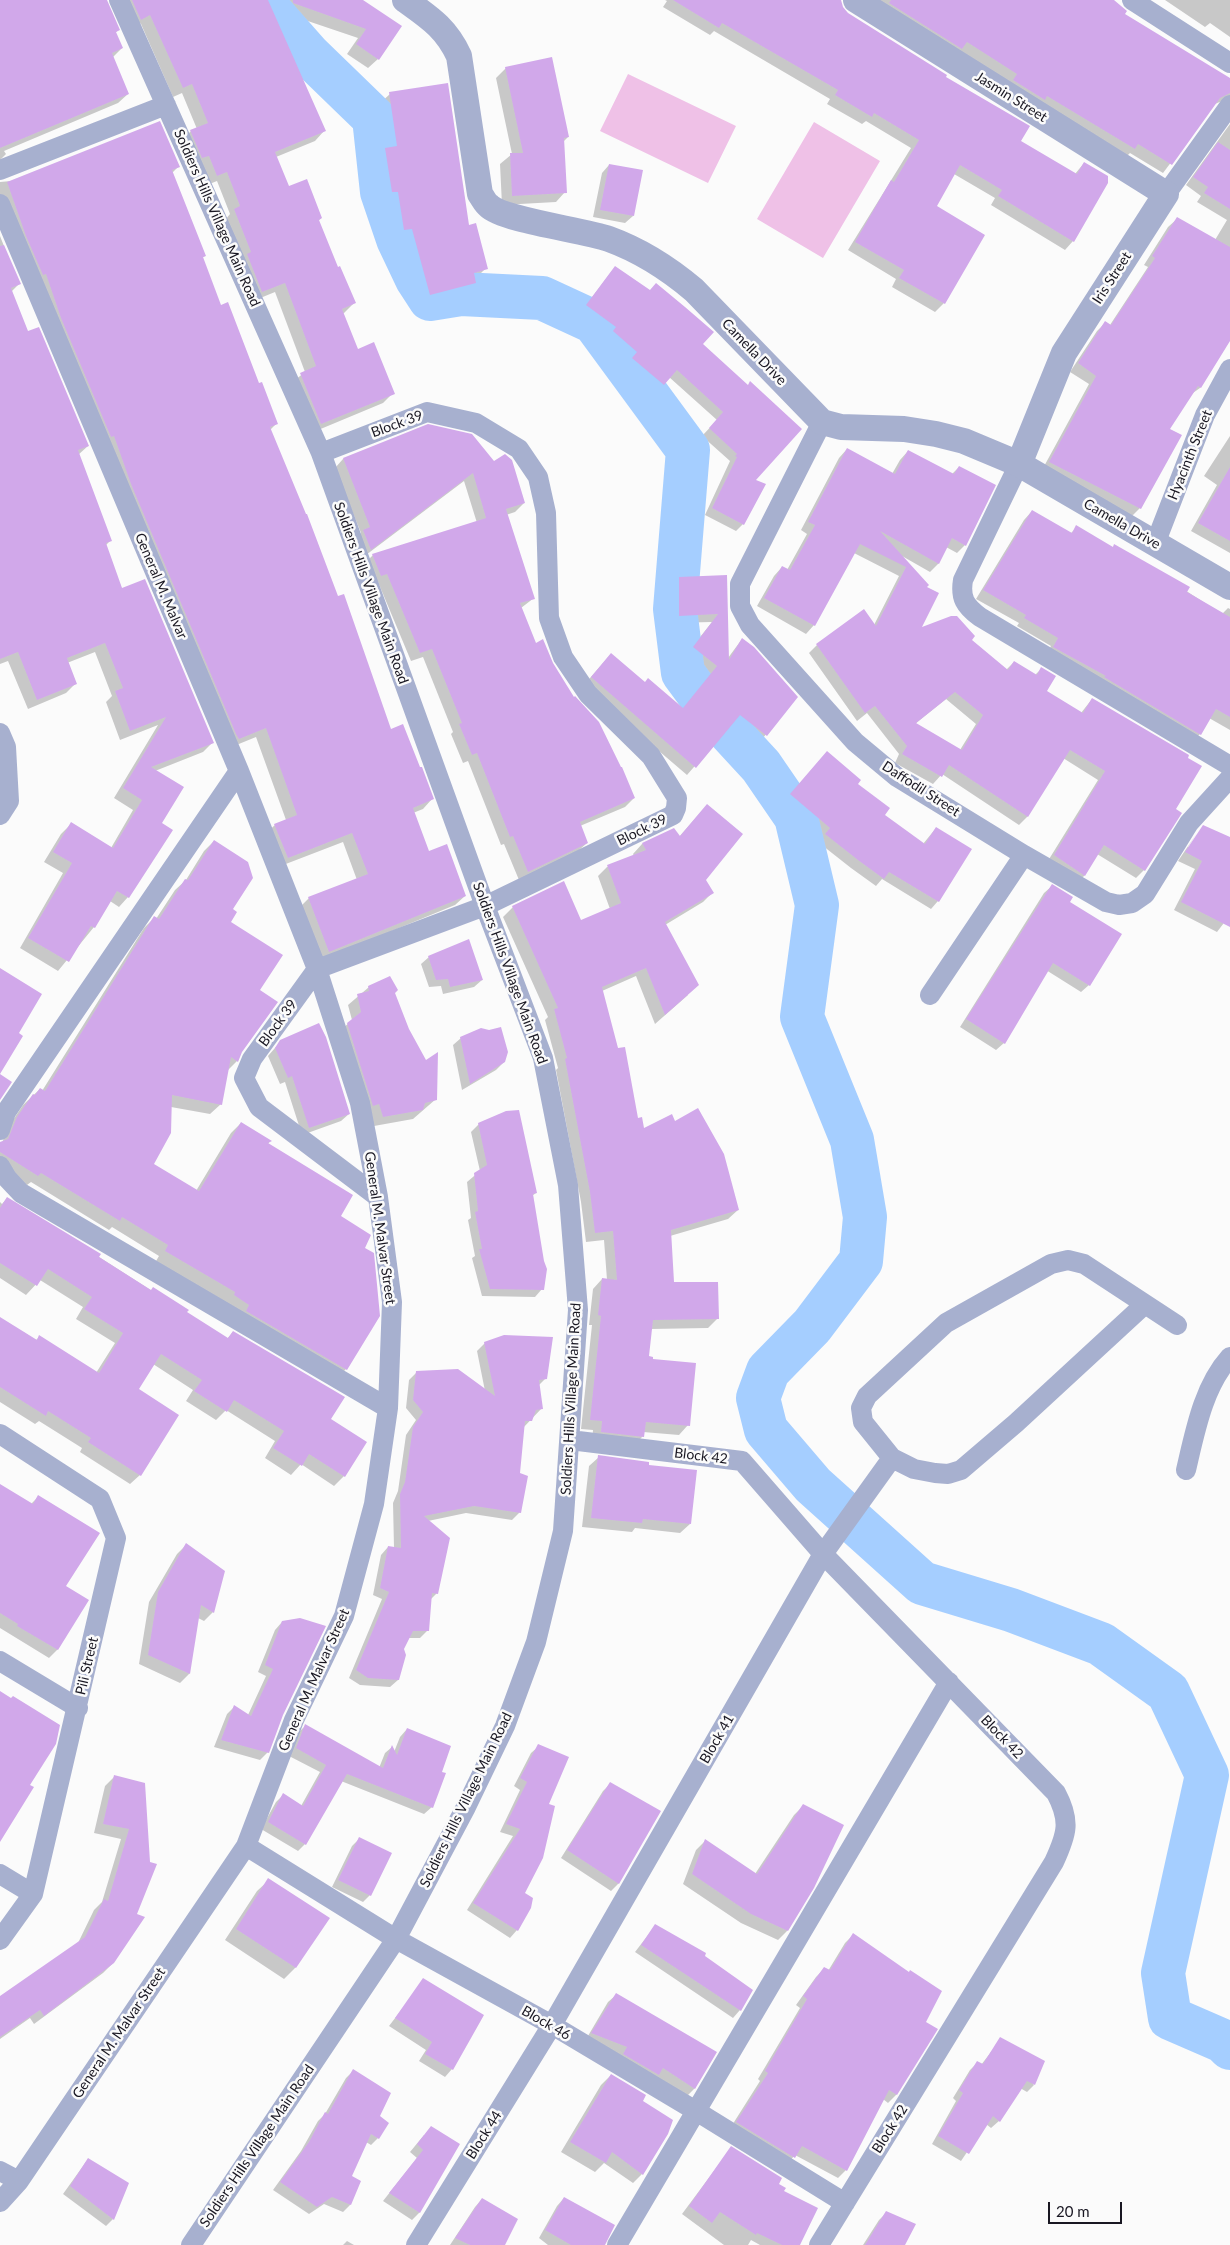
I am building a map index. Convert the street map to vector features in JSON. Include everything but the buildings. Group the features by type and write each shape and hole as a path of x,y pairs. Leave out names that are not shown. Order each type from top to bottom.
{"street":[{"name":"Soldiers Hills Village Main Road","path":"119,0 321,453 485,906 543,1058 568,1185 578,1310 563,1531 536,1642 505,1726 466,1807 396,1939 191,2245"},
{"name":"Camella Drive","path":"405,0 441,27 451,38 459,56 480,194 490,207 510,216 588,232 640,251 671,271 694,290 822,422 841,427 904,429 964,441 1018,464 1230,587"},
{"name":"Jasmin Street","path":"856,0 1166,194"},
{"path":"1132,0 1230,63"},
{"path":"0,170 166,105"},
{"name":"Iris Street","path":"1018,464 1064,353 1166,194 1230,105"},
{"name":"General M. Malvar","path":"0,204 239,771 317,969"},
{"name":"Hyacinth Street","path":"1155,544 1205,415 1230,369"},
{"name":"Block 39","path":"321,453 427,412 476,423 519,449 538,477 544,504 549,550 549,618 563,657 588,694 651,756 677,798 673,815 485,906 317,969 252,1059 244,1078 258,1107 378,1197"},
{"name":"Daffodil Street","path":"822,422 740,584 740,606 750,625 855,742 897,777 1024,855 1106,902 1119,905 1132,903 1145,894 1189,823 1230,778"},
{"path":"1018,464 963,580 961,591 965,604 980,617 1230,766"},
{"path":"0,733 6,747 9,801 0,815"},
{"path":"0,1130 6,1112 239,771"},
{"path":"930,995 1024,855"},
{"name":"General M. Malvar Street","path":"0,2202 19,2181 246,1846 294,1720 344,1616 374,1504 388,1408 392,1302 378,1197 360,1103 317,969"},
{"path":"0,1166 7,1178 21,1193 388,1408"},
{"path":"1144,1305 1016,1423 960,1470 948,1474 914,1469 892,1458 863,1422 861,1408 867,1396 946,1322 1051,1264 1068,1260 1084,1264 1177,1325"},
{"path":"1186,1470 1198,1418 1210,1388 1230,1357"},
{"name":"Pili Street","path":"0,1434 100,1499 116,1538 78,1708 33,1894 0,1940"},
{"name":"Block 42","path":"570,1440 742,1461 823,1554 1056,1794 1065,1809 1067,1824 1063,1843 1054,1862 819,2245"},
{"name":"Block 41","path":"552,2025 823,1554 892,1458"},
{"path":"0,1661 78,1708"},
{"path":"617,2245 949,1682"},
{"name":"Block 46","path":"246,1846 396,1939 552,2025 845,2203"},
{"path":"0,1874 33,1894"},
{"name":"Block 44","path":"416,2245 552,2025"},
{"path":"0,2171 19,2181"}],"shaded area":[{"path":"628,74 736,126 708,183 600,131"},
{"path":"814,122 880,161 823,258 757,219"}],"waterway":[{"path":"265,0 270,11 309,55 374,118 382,192 398,239 417,279 430,299 461,294 542,298 594,322 688,450 675,609 683,673 714,715 761,766 796,817 817,905 802,1017 852,1140 865,1217 861,1261 812,1326 768,1371 758,1398 766,1430 813,1485 922,1583 1011,1610 1101,1644 1168,1692 1207,1775 1163,1973 1170,2018 1223,2041 1230,2048"}]}
